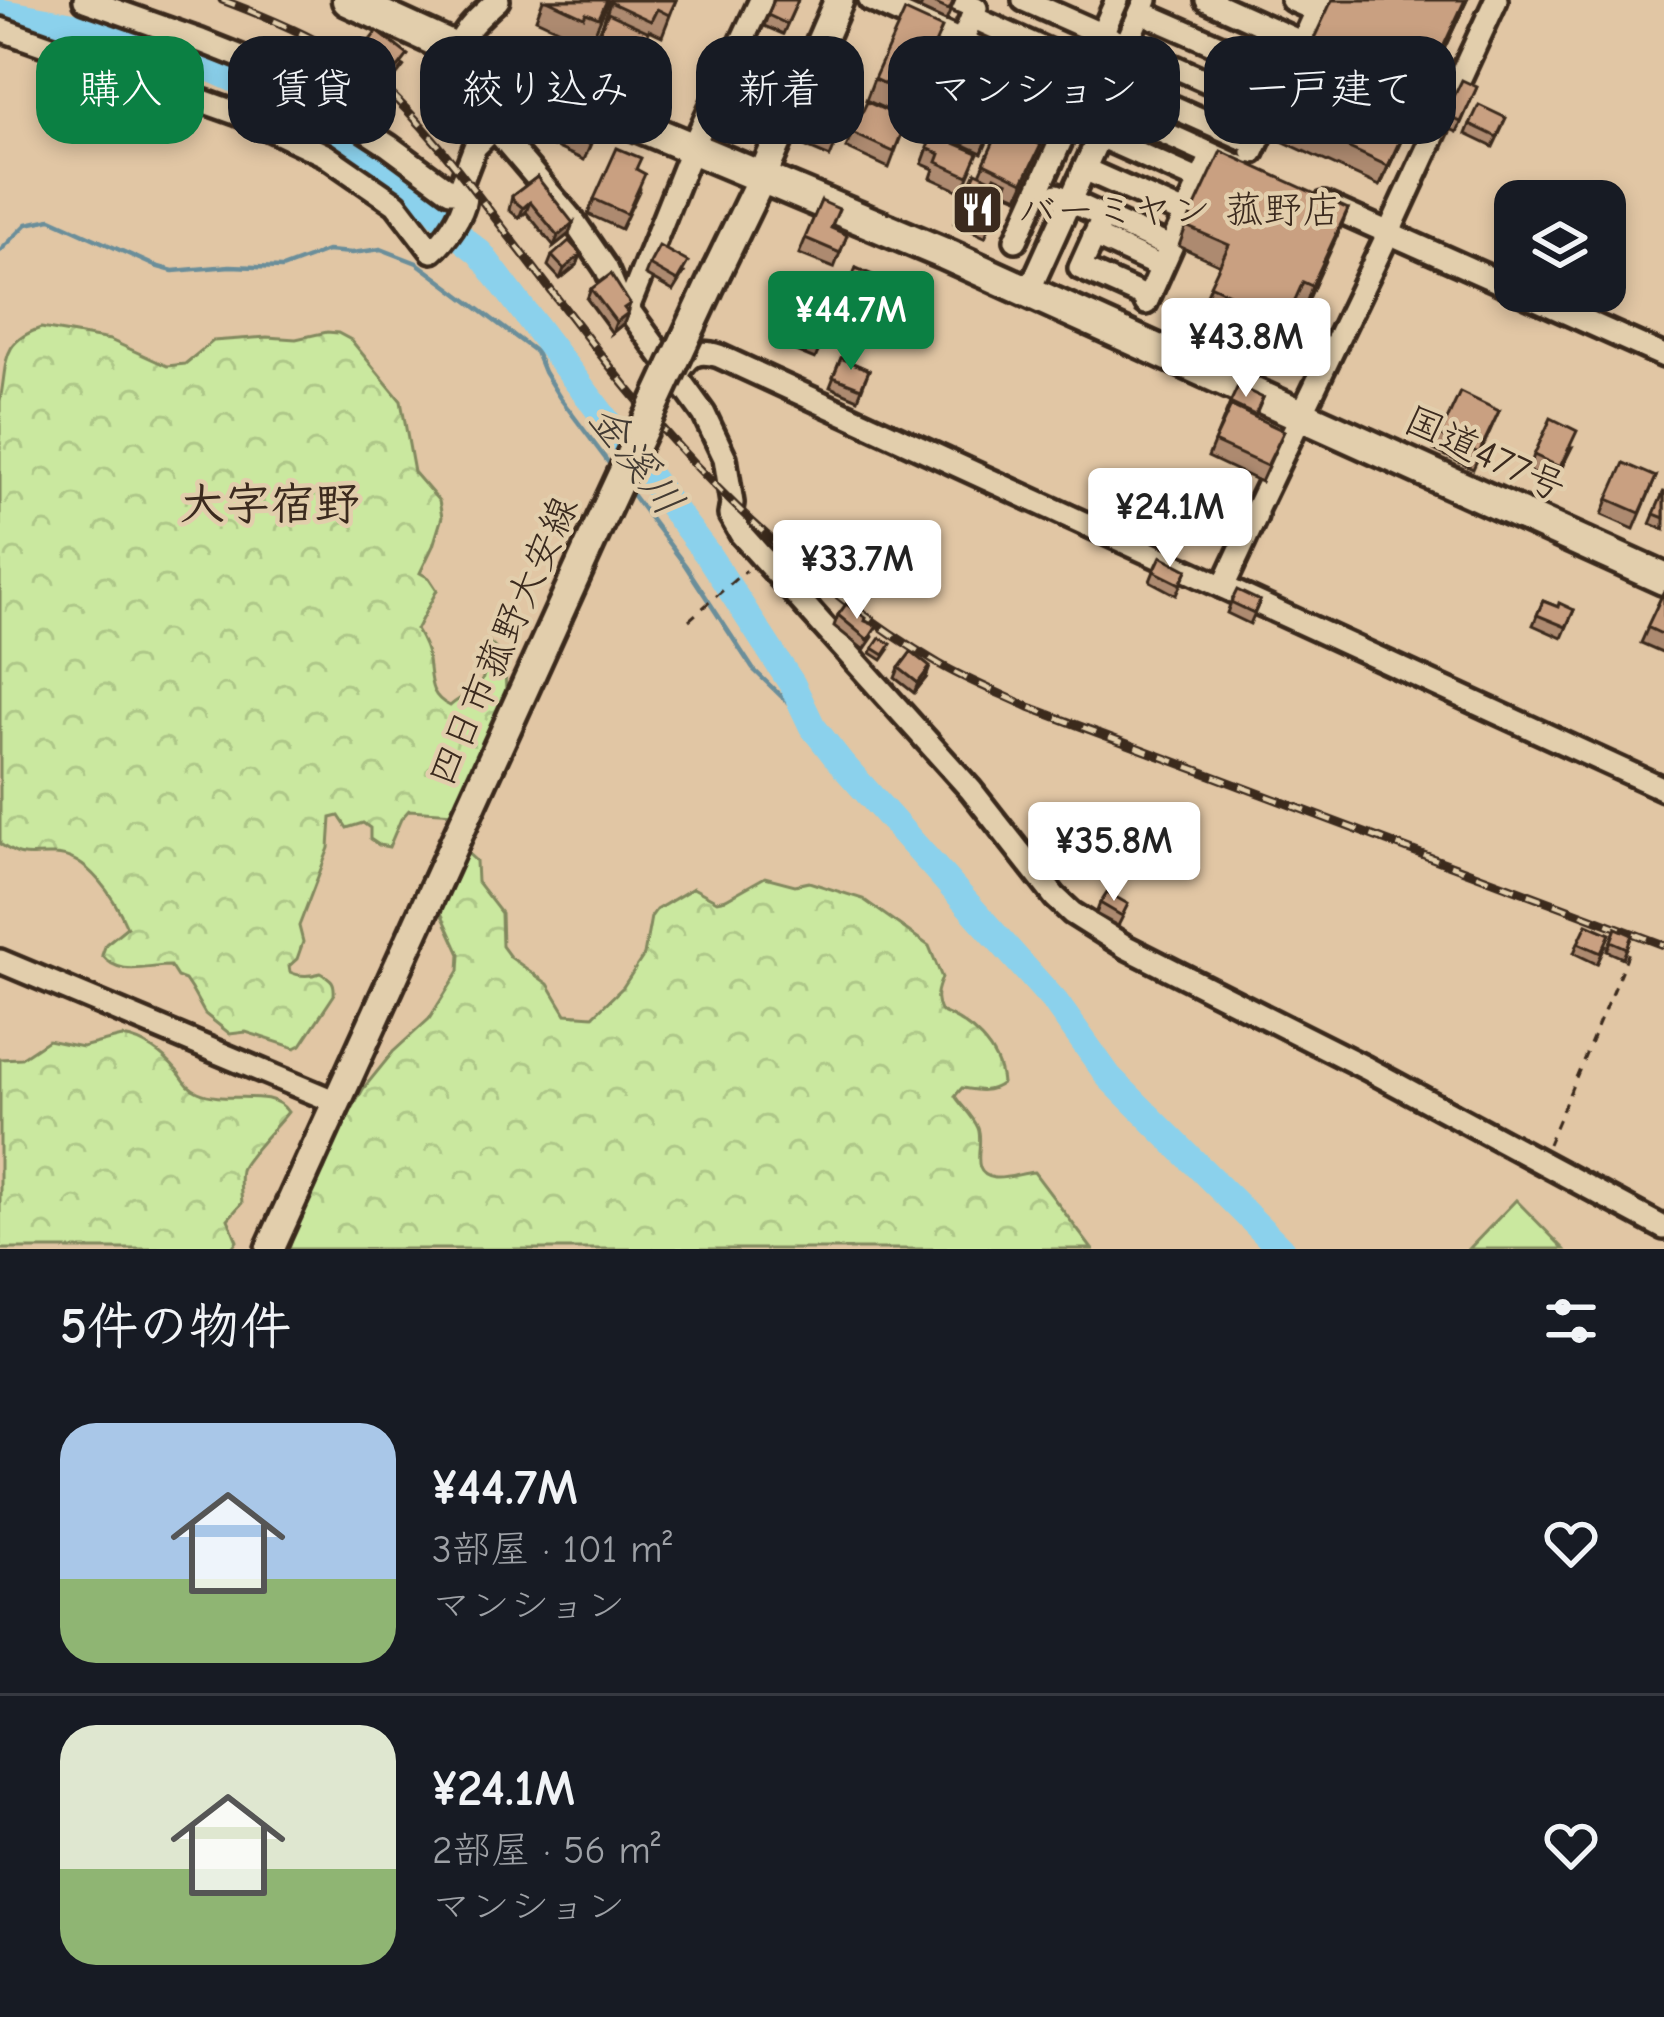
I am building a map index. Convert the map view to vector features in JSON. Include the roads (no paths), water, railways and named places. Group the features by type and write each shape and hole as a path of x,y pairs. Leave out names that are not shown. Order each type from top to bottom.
{"highway":[{"name":"国道477号","path":"348,0 427,36"},
{"name":"国道477号","path":"672,140 1029,291 1664,579"}],"main road":[{"name":"四日市菰野大安線","path":"270,1249 762,177 838,0"}],"street":[{"path":"85,0 269,68 461,199"},
{"path":"464,36 499,0"},
{"path":"628,308 692,148 761,0"},
{"path":"871,0 949,36"},
{"path":"1032,2 1072,10 1101,36 1117,0"},
{"path":"1207,0 1287,36"},
{"path":"1292,0 1320,6 1306,36"},
{"path":"1223,587 1496,0"},
{"path":"964,36 974,6 1029,36"},
{"path":"1130,36 1144,6 1206,36"},
{"path":"0,29 236,113 292,138 396,204 432,251 461,199 478,144"},
{"path":"1180,141 1255,174 1256,144"},
{"path":"510,144 574,223 606,268 616,294 704,414 725,458 730,515 741,534 971,790 1072,913 1126,947 1366,1068 1664,1228"},
{"path":"1016,240 1059,144"},
{"path":"1029,291 1096,144"},
{"path":"1118,144 1200,181"},
{"path":"1099,226 1080,268 1147,301 1212,155"},
{"path":"1084,170 1185,214"},
{"path":"1040,188 1070,201 1099,226 1166,257"},
{"path":"1307,196 1494,280"},
{"path":"945,254 1025,274 1033,271 1048,249"},
{"path":"1048,249 1046,284 1088,318"},
{"path":"1566,312 1664,356"},
{"path":"677,375 697,354 704,351 719,356 1664,789"},
{"path":"0,961 336,1102"}],"waterway":[{"name":"金溪川","path":"0,12 109,32 214,70 285,102 419,191 480,253 708,555 792,684 812,726 842,764 1056,1003 1109,1077 1281,1249"},
{"path":"0,251 27,224 51,219 173,271 282,268 327,251 381,249 417,263 536,352 560,398 614,470"},
{"path":"628,489 753,669 812,726"}],"railway":[{"path":"222,0 325,46 398,100 675,443 799,564 902,641 1029,707 1664,945"}],"place":[{"name":"バーミヤン 菰野店","path":"978,210"}],"district":[{"name":"大字宿野","path":"270,504"}]}
